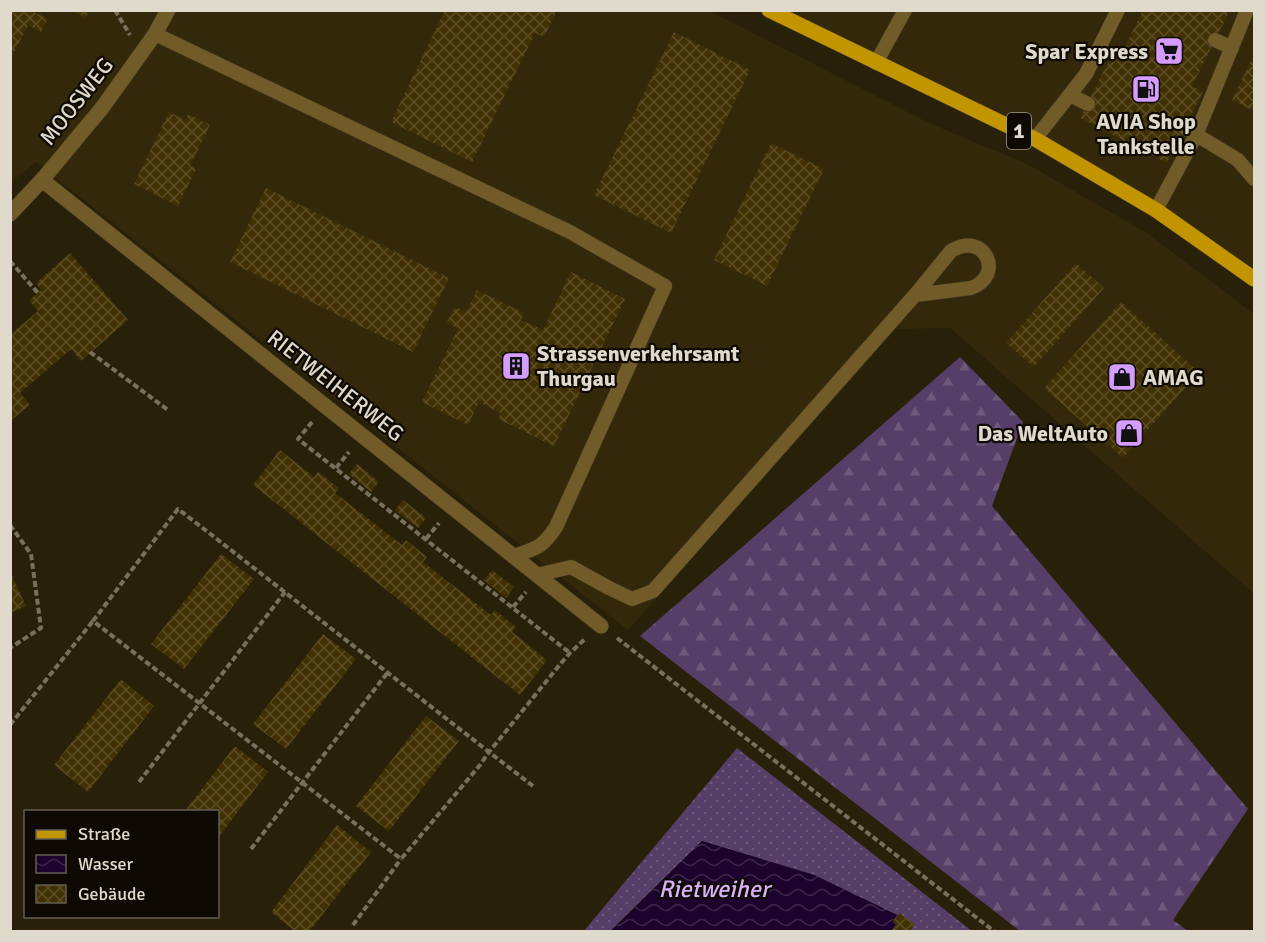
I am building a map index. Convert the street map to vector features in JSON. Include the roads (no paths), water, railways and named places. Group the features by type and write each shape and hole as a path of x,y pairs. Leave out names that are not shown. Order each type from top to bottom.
{"main road":[{"name":"1","path":"769,10 1035,139 1156,210 1254,279"}],"street":[{"name":"MOOSWEG","path":"10,214 42,180 102,108 155,34 168,10"},
{"name":"RIETWEIHERWEG","path":"42,180 514,556 534,581 601,626"}],"lane":[{"path":"876,63 905,10"},
{"path":"1035,139 1086,74 1104,55 1118,10"},
{"path":"1156,210 1179,155 1232,48 1247,10"},
{"path":"155,34 570,232 665,285 556,527 546,542 537,549 514,556"},
{"path":"1215,40 1232,48"},
{"path":"1086,74 1099,81"},
{"path":"1070,95 1088,104"},
{"path":"1191,131 1238,160 1254,179"},
{"path":"534,581 571,567 632,599 653,591 915,295 951,251 958,246 972,245 985,253 989,267 984,280 978,285 971,288 915,295"}],"water":[{"name":"Rietweiher","path":"702,841 814,875 897,915 893,922 896,924 891,931 610,932"}],"place":[{"name":"Spar Express","path":"1169,51"},
{"name":"AVIA Shop Tankstelle","path":"1146,89"},
{"name":"Strassenverkehrsamt Thurgau","path":"516,366"},
{"name":"AMAG","path":"1122,377"},
{"name":"Das WeltAuto","path":"1129,433"}]}
